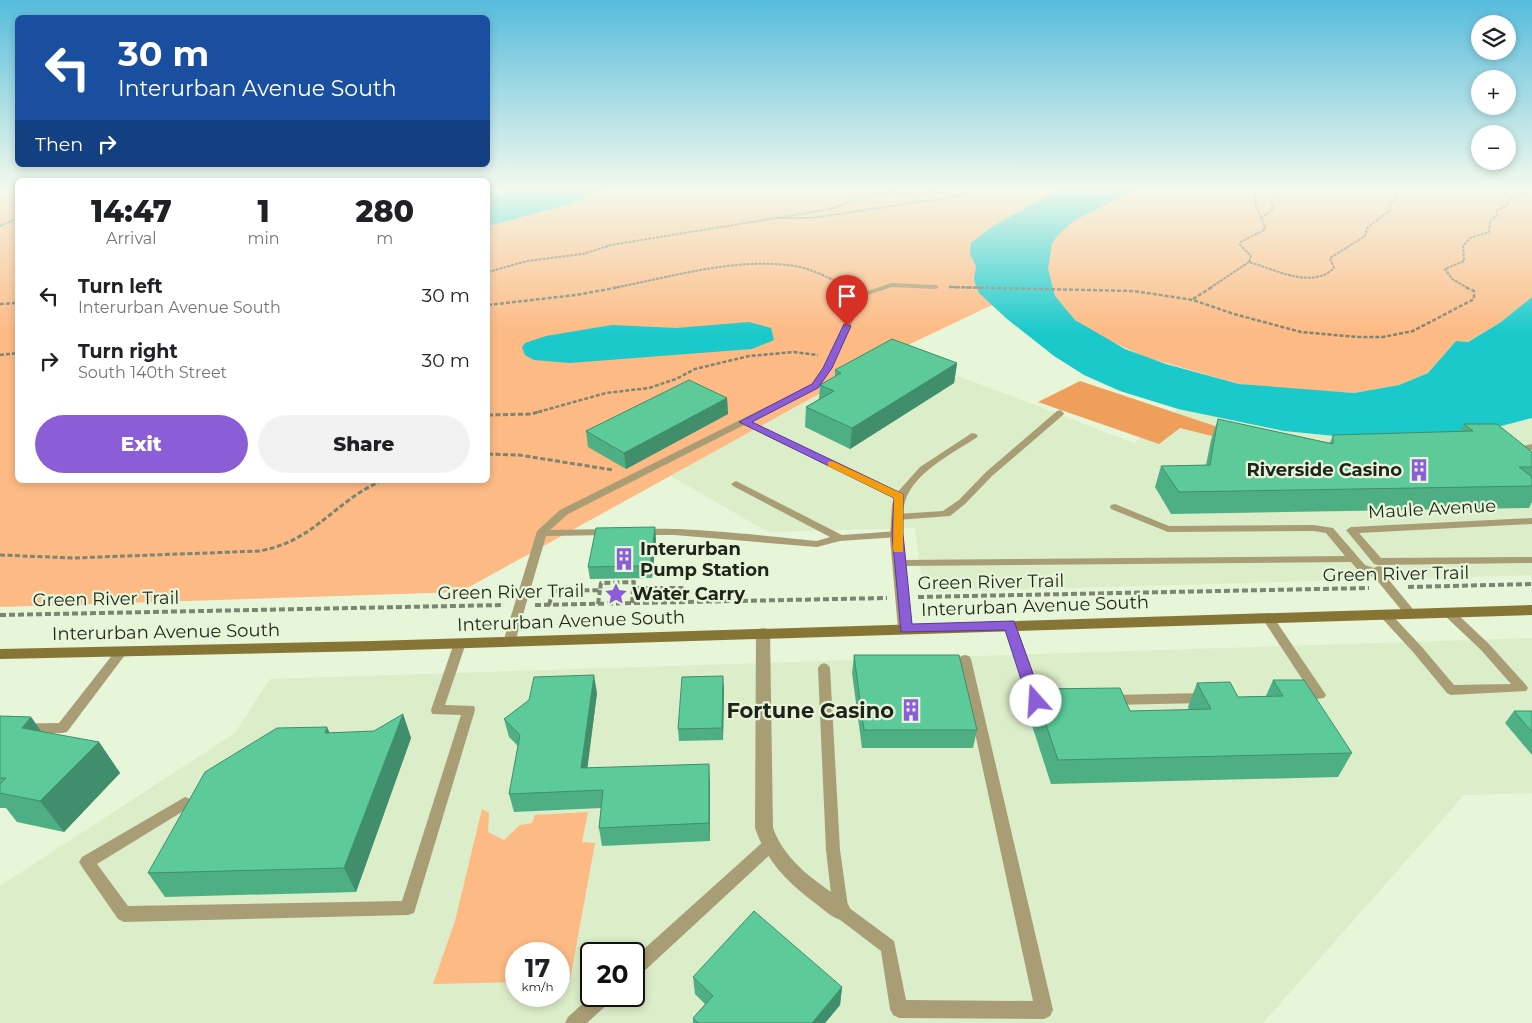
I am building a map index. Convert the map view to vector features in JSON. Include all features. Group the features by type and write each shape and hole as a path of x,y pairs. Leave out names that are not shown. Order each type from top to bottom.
{"main road":[{"name":"Interurban Avenue South","path":"0,654 509,642 1532,610"}],"street":[{"path":"905,629 899,564 897,517 899,496 916,476 972,436"},
{"path":"763,633 764,828 769,846 788,870 841,911"}],"lane":[{"path":"509,642 518,605 542,533 564,512 815,386 832,357 864,293 891,285 936,287"},
{"path":"897,517 946,514 962,502 989,474 1060,413"},
{"path":"744,422 899,496"},
{"path":"1532,446 1513,451 1532,465"},
{"path":"736,484 840,538"},
{"path":"1116,507 1168,529 1321,528 1329,530 1361,567 1379,575 1411,614"},
{"name":"Maule Avenue","path":"1378,562 1351,530 1532,521"},
{"path":"542,533 617,532"},
{"path":"636,532 674,532 817,544 840,538 898,534"},
{"path":"899,564 1355,559"},
{"path":"1379,575 1378,562 1532,560"},
{"path":"1384,615 1417,649 1451,690 1522,688 1485,647 1448,612"},
{"path":"1268,618 1320,695 1291,696"},
{"path":"1010,625 1036,701 1055,701"},
{"path":"185,803 87,862 124,914 408,908 470,710 437,710 460,643"},
{"path":"0,729 62,728 121,652"},
{"path":"824,668 833,850 841,911 888,946 899,1009 1044,1010 965,658"},
{"path":"1094,700 1212,698"},
{"path":"645,959 769,846"},
{"path":"574,1023 592,1007"}],"path":[{"path":"490,271 527,261 583,254 611,245 661,237"},
{"path":"1192,300 1249,262 1251,256 1240,245 1241,242 1251,237"},
{"path":"1249,262 1306,279 1330,272 1334,268 1330,258 1346,250 1352,242 1363,237"},
{"path":"936,287 1124,289 1192,300 1234,314 1310,334 1383,337 1413,331 1474,299 1474,291 1453,280 1446,274 1445,269 1464,262 1463,246 1470,238 1474,237"},
{"path":"490,305 593,292 728,266 769,264 810,270 864,293"},
{"path":"0,304 15,303"},
{"path":"490,415 531,414 598,395 649,388 676,379 695,369 749,356 794,352 832,357"},
{"path":"0,355 15,353"},
{"path":"490,454 519,455 638,475"},
{"path":"0,555 73,558 260,552 280,547 300,538 351,498 377,483"},
{"path":"598,604 601,583 634,582 632,603"},
{"name":"Green River Trail","path":"0,615 1532,584"},
{"path":"633,588 682,588 681,602"},
{"path":"549,605 553,591 600,590"}],"shaded area":[{"path":"0,237 15,237 15,483 490,483 490,237 1532,237 1532,297 1501,322 1467,342 1456,341 1428,373 1399,385 1354,393 1239,384 1145,357 1104,338 1075,320 1064,307 990,306 906,346 460,592 0,607"},
{"path":"895,352 1134,443 1178,409 1284,431 1335,436 1479,432 1532,418 1532,575 927,592 923,586 915,528 768,532 671,476"},
{"path":"1080,381 1218,427 1308,442 1364,443 1351,450 1236,442 1180,428 1159,444 1038,402"},
{"path":"1532,638 1532,793 1464,795 1263,1023 0,1023 0,886 235,733 270,679"},
{"path":"482,809 489,813 488,832 504,840 520,825 532,823 535,815 588,812 582,842 595,843 570,980 570,942 505,942 505,982 433,984 455,921"}],"water":[{"path":"979,237 1057,237 1052,243 1048,269 1055,296 1075,320 1125,349 1166,364 1239,384 1354,393 1399,385 1428,373 1456,341 1468,342 1501,322 1532,297 1532,418 1479,432 1335,436 1284,431 1178,409 1120,391 1084,375 1054,356 1007,319 979,293 974,280 976,266 970,254 971,243"},
{"path":"749,322 771,328 774,340 752,349 570,363 534,360 525,355 522,347 525,343 546,336 612,325 676,328"}],"building":[{"path":"892,339 957,363 852,428 806,407 834,391 820,385 841,373 835,370"},
{"path":"689,380 727,398 624,453 586,431"},
{"path":"1218,419 1333,444 1333,435 1473,431 1464,424 1497,424 1532,452 1532,467 1519,467 1532,477 1532,486 1179,492 1161,466 1210,465"},
{"name":"Interurban Pump Station","path":"655,527 650,566 588,567 596,528"},
{"name":"Fortune Casino","path":"854,655 959,655 977,730 864,730"},
{"path":"594,675 581,768 709,764 709,823 599,828 603,790 509,794 520,735 504,719 529,700 534,677"},
{"path":"723,676 722,728 678,729 682,677"},
{"path":"1273,680 1304,680 1352,753 1058,760 1034,689 1120,688 1130,711 1211,709 1197,683 1230,682 1238,697 1283,696"},
{"path":"1514,711 1532,711 1532,732"},
{"path":"403,714 344,868 148,873 205,772 277,728 327,727 325,733 374,731"},
{"path":"0,716 31,717 22,728 99,742 40,801 0,793 0,784 6,778 0,778"},
{"path":"754,911 842,987 812,1023 698,1023 693,1018 713,996 693,977"}],"slow traffic":[{"path":"832,464 899,496 897,517 899,549"}],"place":[{"name":"Riverside Casino","path":"1419,470"},
{"name":"Interurban Pump Station","path":"624,559"},
{"name":"Water Carry","path":"616,594"},
{"name":"Fortune Casino","path":"911,710"}],"route":[{"path":"847,326 828,368 815,386 744,422 899,496 897,517 899,564 905,629 1010,625 1036,701"}]}
